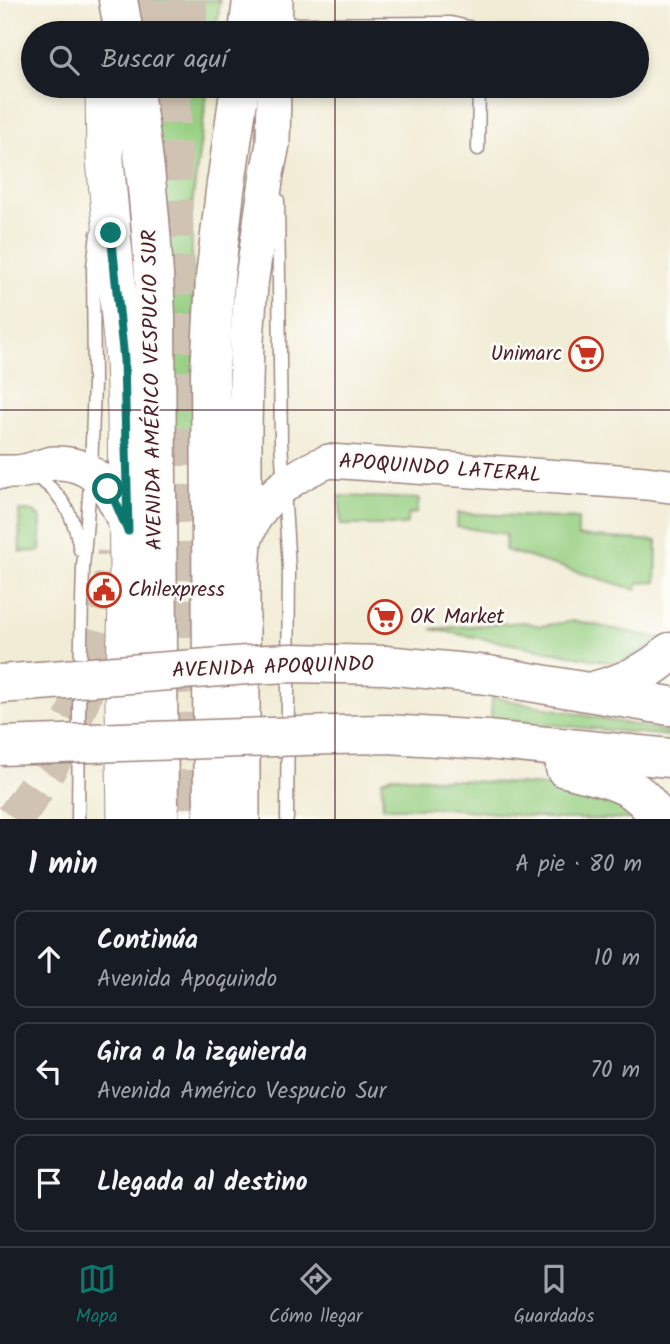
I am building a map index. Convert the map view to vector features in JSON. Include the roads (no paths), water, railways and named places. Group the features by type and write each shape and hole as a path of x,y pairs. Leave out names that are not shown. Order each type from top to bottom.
{"main road":[{"path":"104,0 104,21"},
{"path":"118,0 122,21"},
{"name":"AVENIDA AMÉRICO VESPUCIO SUR","path":"104,98 105,160 124,360 128,531 143,570"},
{"name":"AVENIDA AMÉRICO VESPUCIO SUR","path":"135,98 149,208 156,329 143,570"},
{"path":"213,819 210,373 215,278 238,98"},
{"path":"126,819 124,702 143,570"},
{"path":"143,570 159,819"},
{"path":"587,692 629,679 648,670 670,653"},
{"name":"AVENIDA APOQUINDO","path":"0,684 247,665 385,665 488,675 670,706"},
{"path":"0,746 360,735 441,736 670,758"},
{"path":"496,742 532,760 617,781 635,790 658,819"}],"street":[{"path":"243,819 247,340 251,285 274,144 274,98"},
{"name":"APOQUINDO LATERAL","path":"244,556 255,518 268,501 298,475 329,461 670,486"},
{"path":"13,472 54,463 79,467 91,473 108,489 128,531"}],"lane":[{"path":"265,18 377,21"},
{"path":"478,149 479,98"},
{"path":"274,144 277,171 281,442 289,568 288,819"},
{"name":"AVENIDA AMÉRICO VESPUCIO SUR","path":"83,568 91,473 94,383 93,266 105,160"},
{"path":"13,472 40,478 52,488 71,514 77,531 83,568 78,819"}],"tunnel":[{"path":"157,21 158,0"},
{"path":"188,0 188,21"},
{"path":"172,98 181,819"},
{"path":"14,819 53,759 84,693 105,623 116,552"}],"place":[{"name":"Unimarc","path":"586,354"},
{"name":"Chilexpress","path":"104,590"},
{"name":"OK Market","path":"385,617"}]}
